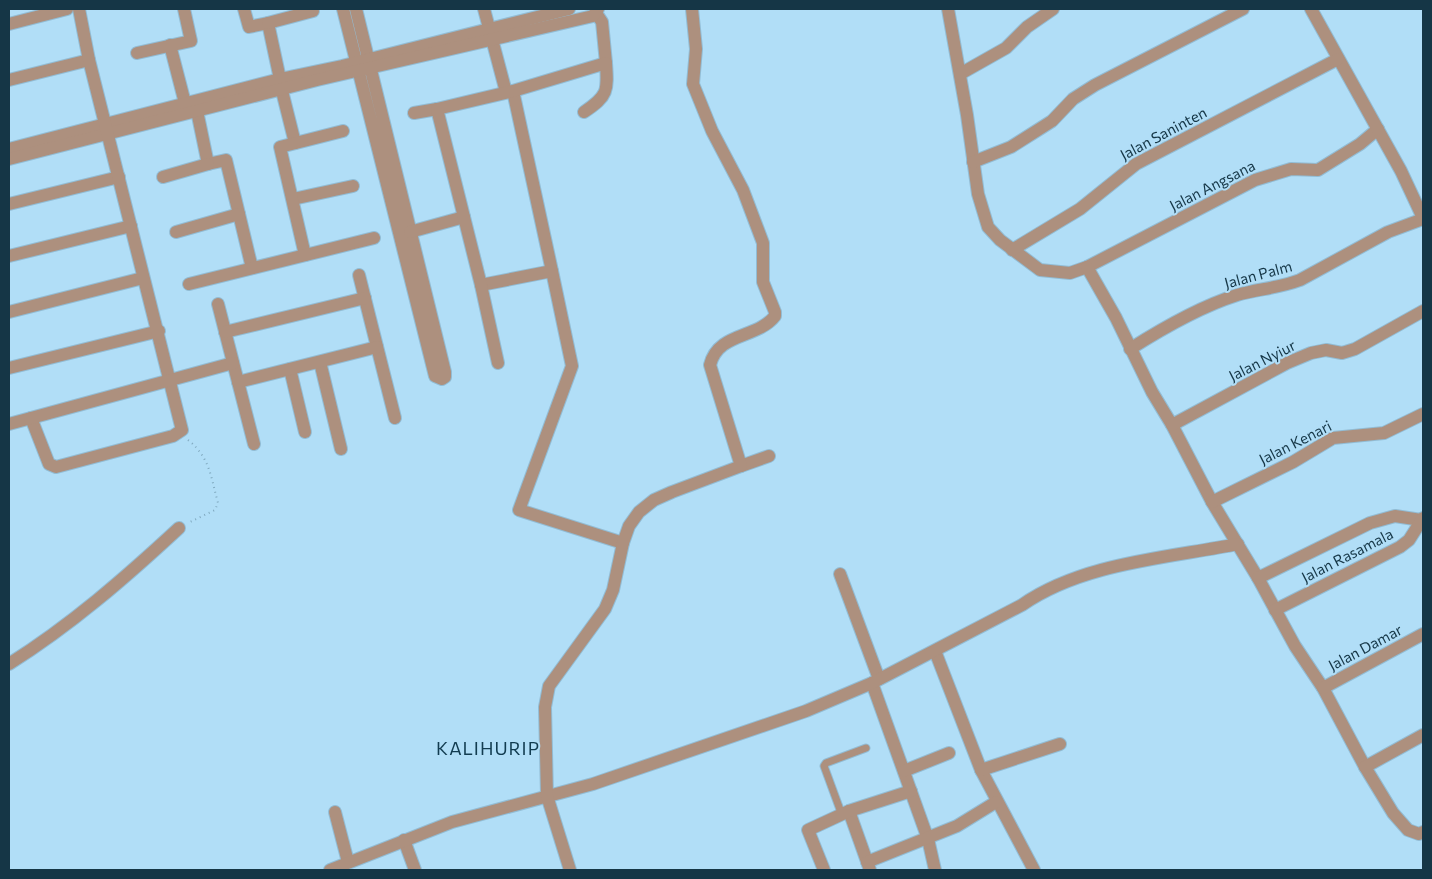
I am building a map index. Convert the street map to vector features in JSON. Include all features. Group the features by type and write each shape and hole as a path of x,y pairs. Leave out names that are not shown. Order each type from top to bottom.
{"street":[{"path":"9,24 67,9"},
{"path":"31,418 49,464 56,467 180,434 182,430 143,278 79,9"},
{"path":"137,53 191,41 184,9"},
{"path":"244,9 249,27 313,11"},
{"path":"342,9 371,93 424,309 410,232 387,157"},
{"path":"356,9 363,66"},
{"path":"484,9 490,34 510,91 572,366 519,510 623,543"},
{"path":"490,34 568,9"},
{"path":"692,9 696,49 693,84 712,130 743,190 763,243 763,282 775,312 773,319 719,347 713,354 710,365 742,466"},
{"name":"Jalan Angsana","path":"948,9 978,194 988,226 1012,250 1040,270 1070,273 1087,267 1255,180 1291,169 1318,170 1360,144 1378,129"},
{"path":"960,74 1006,48 1028,27 1054,9"},
{"path":"973,162 1010,147 1041,128 1052,121 1073,99 1095,85 1243,9"},
{"path":"1311,9 1378,129 1423,218"},
{"path":"9,159 184,104 281,85 318,80 363,66 490,34 597,11 602,22 607,85 605,96 584,112"},
{"path":"268,23 295,143"},
{"path":"170,45 184,104"},
{"name":"Jalan Saninten","path":"1012,250 1080,209 1136,164 1338,59"},
{"path":"9,80 90,60"},
{"path":"414,113 510,91 606,63"},
{"path":"9,149 197,111 281,85"},
{"path":"437,109 481,285 498,363"},
{"path":"197,111 208,164"},
{"path":"306,255 280,147 343,131"},
{"path":"163,177 226,160 252,268"},
{"path":"9,204 119,177"},
{"path":"292,199 354,186"},
{"path":"176,232 239,214"},
{"path":"410,232 464,217"},
{"name":"Jalan Palm","path":"1130,349 1180,320 1209,306 1237,295 1285,286 1300,280 1388,232 1423,218"},
{"path":"9,256 131,226"},
{"path":"189,284 374,238"},
{"path":"1087,267 1116,318 1152,392 1172,425 1212,502 1323,688 1393,813 1408,830 1421,833"},
{"path":"481,285 552,271"},
{"path":"359,275 396,418"},
{"path":"9,312 143,278"},
{"path":"225,332 365,298"},
{"path":"218,304 254,444"},
{"name":"Jalan Nyiur","path":"1172,425 1287,363 1311,353 1326,350 1342,353 1356,349 1423,311"},
{"path":"9,368 158,331"},
{"path":"238,382 378,347"},
{"path":"320,362 341,449"},
{"path":"9,424 233,363"},
{"path":"290,369 305,432"},
{"name":"Jalan Kenari","path":"1212,502 1292,462 1333,438 1384,433 1423,414"},
{"path":"570,870 547,796 545,707 549,686 605,609 613,590 623,543 629,526 639,512 654,500 768,456"},
{"path":"1258,578 1370,523 1395,516 1422,519"},
{"name":"Jalan Rasamala","path":"1275,610 1400,547 1409,540 1422,519"},
{"path":"9,664 52,637 108,592 179,528"},
{"path":"330,870 452,822 593,784 743,734 876,681 1022,605 1042,591 1086,573 1238,544"},
{"path":"840,574 904,771 928,838 935,870"},
{"name":"Jalan Damar","path":"1323,688 1423,634"},
{"path":"934,651 980,770 1034,870"},
{"path":"1366,767 1423,735"},
{"path":"980,770 1060,744"},
{"path":"904,771 948,753"},
{"path":"824,870 808,830 846,813 911,791"},
{"path":"846,813 868,866 958,826 996,802"},
{"path":"336,812 348,862"},
{"path":"404,840 415,870"}],"lane":[{"path":"846,813 824,766 826,763 866,748"}],"path":[{"path":"179,528 215,510 218,504 205,457 200,449 180,434"}],"district":[{"name":"KALIHURIP","path":"488,748"}]}
